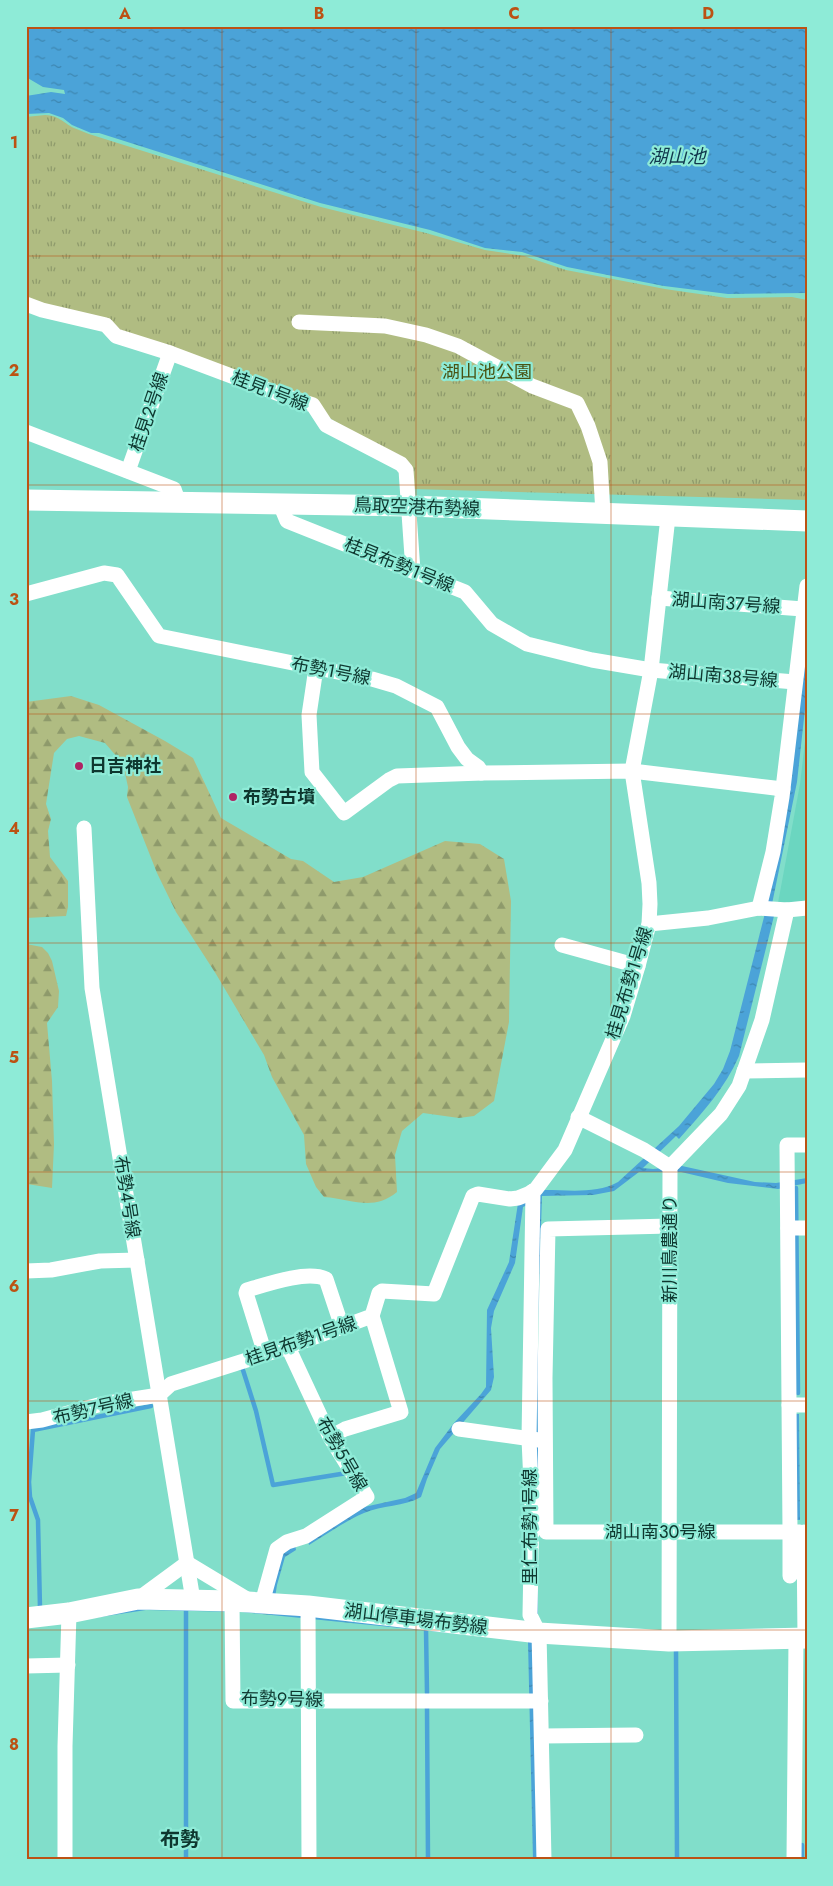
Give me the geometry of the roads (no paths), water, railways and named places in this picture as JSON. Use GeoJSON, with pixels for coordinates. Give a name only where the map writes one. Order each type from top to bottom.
{"type":"FeatureCollection","features":[{"type":"Feature","properties":{"kind":"main road","name":"鳥取空港布勢線"},"geometry":{"type":"LineString","coordinates":[[26,500],[409,506],[668,517],[807,520]]}},
{"type":"Feature","properties":{"kind":"main road","name":"湖山停車場布勢線"},"geometry":{"type":"LineString","coordinates":[[26,1618],[69,1614],[138,1599],[193,1600],[308,1606],[539,1633],[669,1641],[802,1638]]}},
{"type":"Feature","properties":{"kind":"street","name":"桂見1号線"},"geometry":{"type":"LineString","coordinates":[[26,304],[42,310],[106,325],[116,336],[170,353],[313,406],[326,424],[401,464],[406,470],[413,571]]}},
{"type":"Feature","properties":{"kind":"street"},"geometry":{"type":"LineString","coordinates":[[299,322],[385,326],[426,335],[458,346],[532,386],[577,403],[588,426],[600,462],[603,514]]}},
{"type":"Feature","properties":{"kind":"street","name":"桂見2号線"},"geometry":{"type":"LineString","coordinates":[[128,471],[170,353]]}},
{"type":"Feature","properties":{"kind":"street"},"geometry":{"type":"LineString","coordinates":[[26,432],[174,489],[179,503]]}},
{"type":"Feature","properties":{"kind":"street","name":"桂見布勢1号線"},"geometry":{"type":"LineString","coordinates":[[159,1395],[171,1384],[288,1347],[372,1316],[379,1293],[382,1291],[434,1294],[473,1196],[478,1194],[518,1198],[533,1191],[565,1150],[623,1016],[649,924],[649,883],[632,771],[651,670],[592,660],[527,644],[492,624],[465,592],[288,521],[280,504]]}},
{"type":"Feature","properties":{"kind":"street"},"geometry":{"type":"LineString","coordinates":[[659,598],[668,517]]}},
{"type":"Feature","properties":{"kind":"street","name":"布勢1号線"},"geometry":{"type":"LineString","coordinates":[[26,594],[104,573],[118,575],[159,636],[372,679],[396,686],[437,707],[458,747],[467,759],[478,767],[482,773]]}},
{"type":"Feature","properties":{"kind":"street"},"geometry":{"type":"LineString","coordinates":[[803,609],[807,586]]}},
{"type":"Feature","properties":{"kind":"street","name":"湖山南37号線"},"geometry":{"type":"LineString","coordinates":[[651,670],[659,598],[803,609],[783,789],[773,852],[759,908]]}},
{"type":"Feature","properties":{"kind":"street"},"geometry":{"type":"LineString","coordinates":[[316,668],[310,715],[312,772],[344,812],[397,776],[632,771],[783,789]]}},
{"type":"Feature","properties":{"kind":"street","name":"湖山南38号線"},"geometry":{"type":"LineString","coordinates":[[651,670],[795,682]]}},
{"type":"Feature","properties":{"kind":"street","name":"布勢4号線"},"geometry":{"type":"LineString","coordinates":[[84,828],[92,988],[193,1600]]}},
{"type":"Feature","properties":{"kind":"street"},"geometry":{"type":"LineString","coordinates":[[649,924],[708,918],[759,908],[787,910],[807,908]]}},
{"type":"Feature","properties":{"kind":"street"},"geometry":{"type":"LineString","coordinates":[[578,1117],[644,1150],[670,1167],[720,1114],[739,1086],[762,1020],[787,910]]}},
{"type":"Feature","properties":{"kind":"street"},"geometry":{"type":"LineString","coordinates":[[562,945],[638,966]]}},
{"type":"Feature","properties":{"kind":"street"},"geometry":{"type":"LineString","coordinates":[[744,1071],[807,1070]]}},
{"type":"Feature","properties":{"kind":"street"},"geometry":{"type":"LineString","coordinates":[[794,1860],[802,1638],[800,1532],[790,1405],[787,1144],[807,1145]]}},
{"type":"Feature","properties":{"kind":"street","name":"新川鳥農通り"},"geometry":{"type":"LineString","coordinates":[[669,1641],[670,1167]]}},
{"type":"Feature","properties":{"kind":"street","name":"里仁布勢1号線"},"geometry":{"type":"LineString","coordinates":[[533,1191],[530,1615],[539,1633],[544,1860]]}},
{"type":"Feature","properties":{"kind":"street","name":"湖山南30号線"},"geometry":{"type":"LineString","coordinates":[[670,1226],[548,1229],[546,1532],[800,1532]]}},
{"type":"Feature","properties":{"kind":"street"},"geometry":{"type":"LineString","coordinates":[[788,1228],[807,1228]]}},
{"type":"Feature","properties":{"kind":"street"},"geometry":{"type":"LineString","coordinates":[[26,1272],[51,1270],[100,1261],[137,1260]]}},
{"type":"Feature","properties":{"kind":"street"},"geometry":{"type":"LineString","coordinates":[[265,1354],[246,1293],[247,1290],[286,1278],[320,1276],[326,1279],[342,1327]]}},
{"type":"Feature","properties":{"kind":"street"},"geometry":{"type":"LineString","coordinates":[[330,1437],[346,1429],[401,1412],[372,1316]]}},
{"type":"Feature","properties":{"kind":"street","name":"布勢5号線"},"geometry":{"type":"LineString","coordinates":[[249,1602],[277,1549],[287,1542],[306,1536],[339,1517],[367,1497],[330,1437],[288,1347]]}},
{"type":"Feature","properties":{"kind":"street","name":"布勢7号線"},"geometry":{"type":"LineString","coordinates":[[26,1422],[42,1420],[102,1404],[159,1395]]}},
{"type":"Feature","properties":{"kind":"street"},"geometry":{"type":"LineString","coordinates":[[790,1405],[807,1405]]}},
{"type":"Feature","properties":{"kind":"street"},"geometry":{"type":"LineString","coordinates":[[459,1429],[546,1440]]}},
{"type":"Feature","properties":{"kind":"street"},"geometry":{"type":"LineString","coordinates":[[790,1576],[800,1532]]}},
{"type":"Feature","properties":{"kind":"street"},"geometry":{"type":"LineString","coordinates":[[138,1599],[187,1563],[249,1602]]}},
{"type":"Feature","properties":{"kind":"street","name":"布勢9号線"},"geometry":{"type":"LineString","coordinates":[[249,1602],[234,1701],[541,1701]]}},
{"type":"Feature","properties":{"kind":"street"},"geometry":{"type":"LineString","coordinates":[[308,1606],[309,1860]]}},
{"type":"Feature","properties":{"kind":"street"},"geometry":{"type":"LineString","coordinates":[[65,1860],[65,1746],[69,1614]]}},
{"type":"Feature","properties":{"kind":"street"},"geometry":{"type":"LineString","coordinates":[[26,1666],[68,1665]]}},
{"type":"Feature","properties":{"kind":"street"},"geometry":{"type":"LineString","coordinates":[[542,1736],[636,1735]]}},
{"type":"Feature","properties":{"kind":"water","name":"湖山池"},"geometry":{"type":"Polygon","coordinates":[[[26,26],[807,26],[807,293],[728,294],[664,286],[567,267],[522,252],[485,248],[430,230],[320,203],[99,133],[91,133],[72,125],[63,118],[49,113],[26,114],[26,96],[51,92],[65,94],[64,90],[43,87],[26,77],[26,26]]]}},
{"type":"Feature","properties":{"kind":"water"},"geometry":{"type":"Polygon","coordinates":[[[807,609],[807,691],[797,782],[772,904],[774,916],[739,1056],[727,1079],[697,1119],[679,1139],[676,1136],[643,1168],[653,1169],[682,1166],[755,1182],[776,1183],[807,1178],[807,1183],[778,1189],[728,1183],[681,1172],[639,1172],[614,1191],[593,1195],[542,1196],[538,1322],[538,1860],[533,1860],[528,1642],[532,1203],[523,1207],[515,1263],[494,1311],[491,1328],[494,1377],[491,1390],[440,1449],[421,1497],[407,1503],[364,1513],[309,1545],[308,1540],[364,1507],[405,1498],[416,1493],[435,1448],[486,1387],[487,1310],[509,1262],[518,1203],[545,1190],[592,1190],[618,1182],[679,1126],[714,1084],[723,1069],[730,1051],[764,917],[807,609]]]}},
{"type":"Feature","properties":{"kind":"water"},"geometry":{"type":"Polygon","coordinates":[[[795,1414],[799,1414],[800,1520],[796,1520],[795,1414]]]}},
{"type":"Feature","properties":{"kind":"water"},"geometry":{"type":"Polygon","coordinates":[[[295,1544],[296,1550],[285,1557],[277,1585],[273,1610],[519,1640],[242,1612],[146,1610],[61,1623],[148,1606],[267,1610],[279,1557],[295,1544]]]}},
{"type":"Feature","properties":{"kind":"waterway"},"geometry":{"type":"LineString","coordinates":[[796,1188],[798,1393]]}},
{"type":"Feature","properties":{"kind":"waterway"},"geometry":{"type":"LineString","coordinates":[[239,1368],[242,1367],[256,1411],[273,1485],[347,1473]]}},
{"type":"Feature","properties":{"kind":"waterway"},"geometry":{"type":"LineString","coordinates":[[40,1608],[38,1520],[30,1497],[29,1482],[33,1430],[151,1406]]}},
{"type":"Feature","properties":{"kind":"waterway"},"geometry":{"type":"LineString","coordinates":[[186,1609],[186,1860]]}},
{"type":"Feature","properties":{"kind":"waterway"},"geometry":{"type":"LineString","coordinates":[[426,1629],[427,1693]]}},
{"type":"Feature","properties":{"kind":"waterway"},"geometry":{"type":"LineString","coordinates":[[676,1649],[677,1860]]}},
{"type":"Feature","properties":{"kind":"waterway"},"geometry":{"type":"LineString","coordinates":[[427,1707],[428,1860]]}},
{"type":"Feature","properties":{"kind":"waterway"},"geometry":{"type":"LineString","coordinates":[[802,1845],[802,1860]]}},
{"type":"Feature","properties":{"kind":"place","name":"日吉神社"},"geometry":{"type":"Point","coordinates":[79,766]}},
{"type":"Feature","properties":{"kind":"place","name":"布勢古墳"},"geometry":{"type":"Point","coordinates":[233,797]}},
{"type":"Feature","properties":{"kind":"district","name":"布勢"},"geometry":{"type":"Point","coordinates":[180,1839]}},
{"type":"Feature","properties":{"kind":"park label","name":"湖山池公園"},"geometry":{"type":"Point","coordinates":[487,372]}}]}
